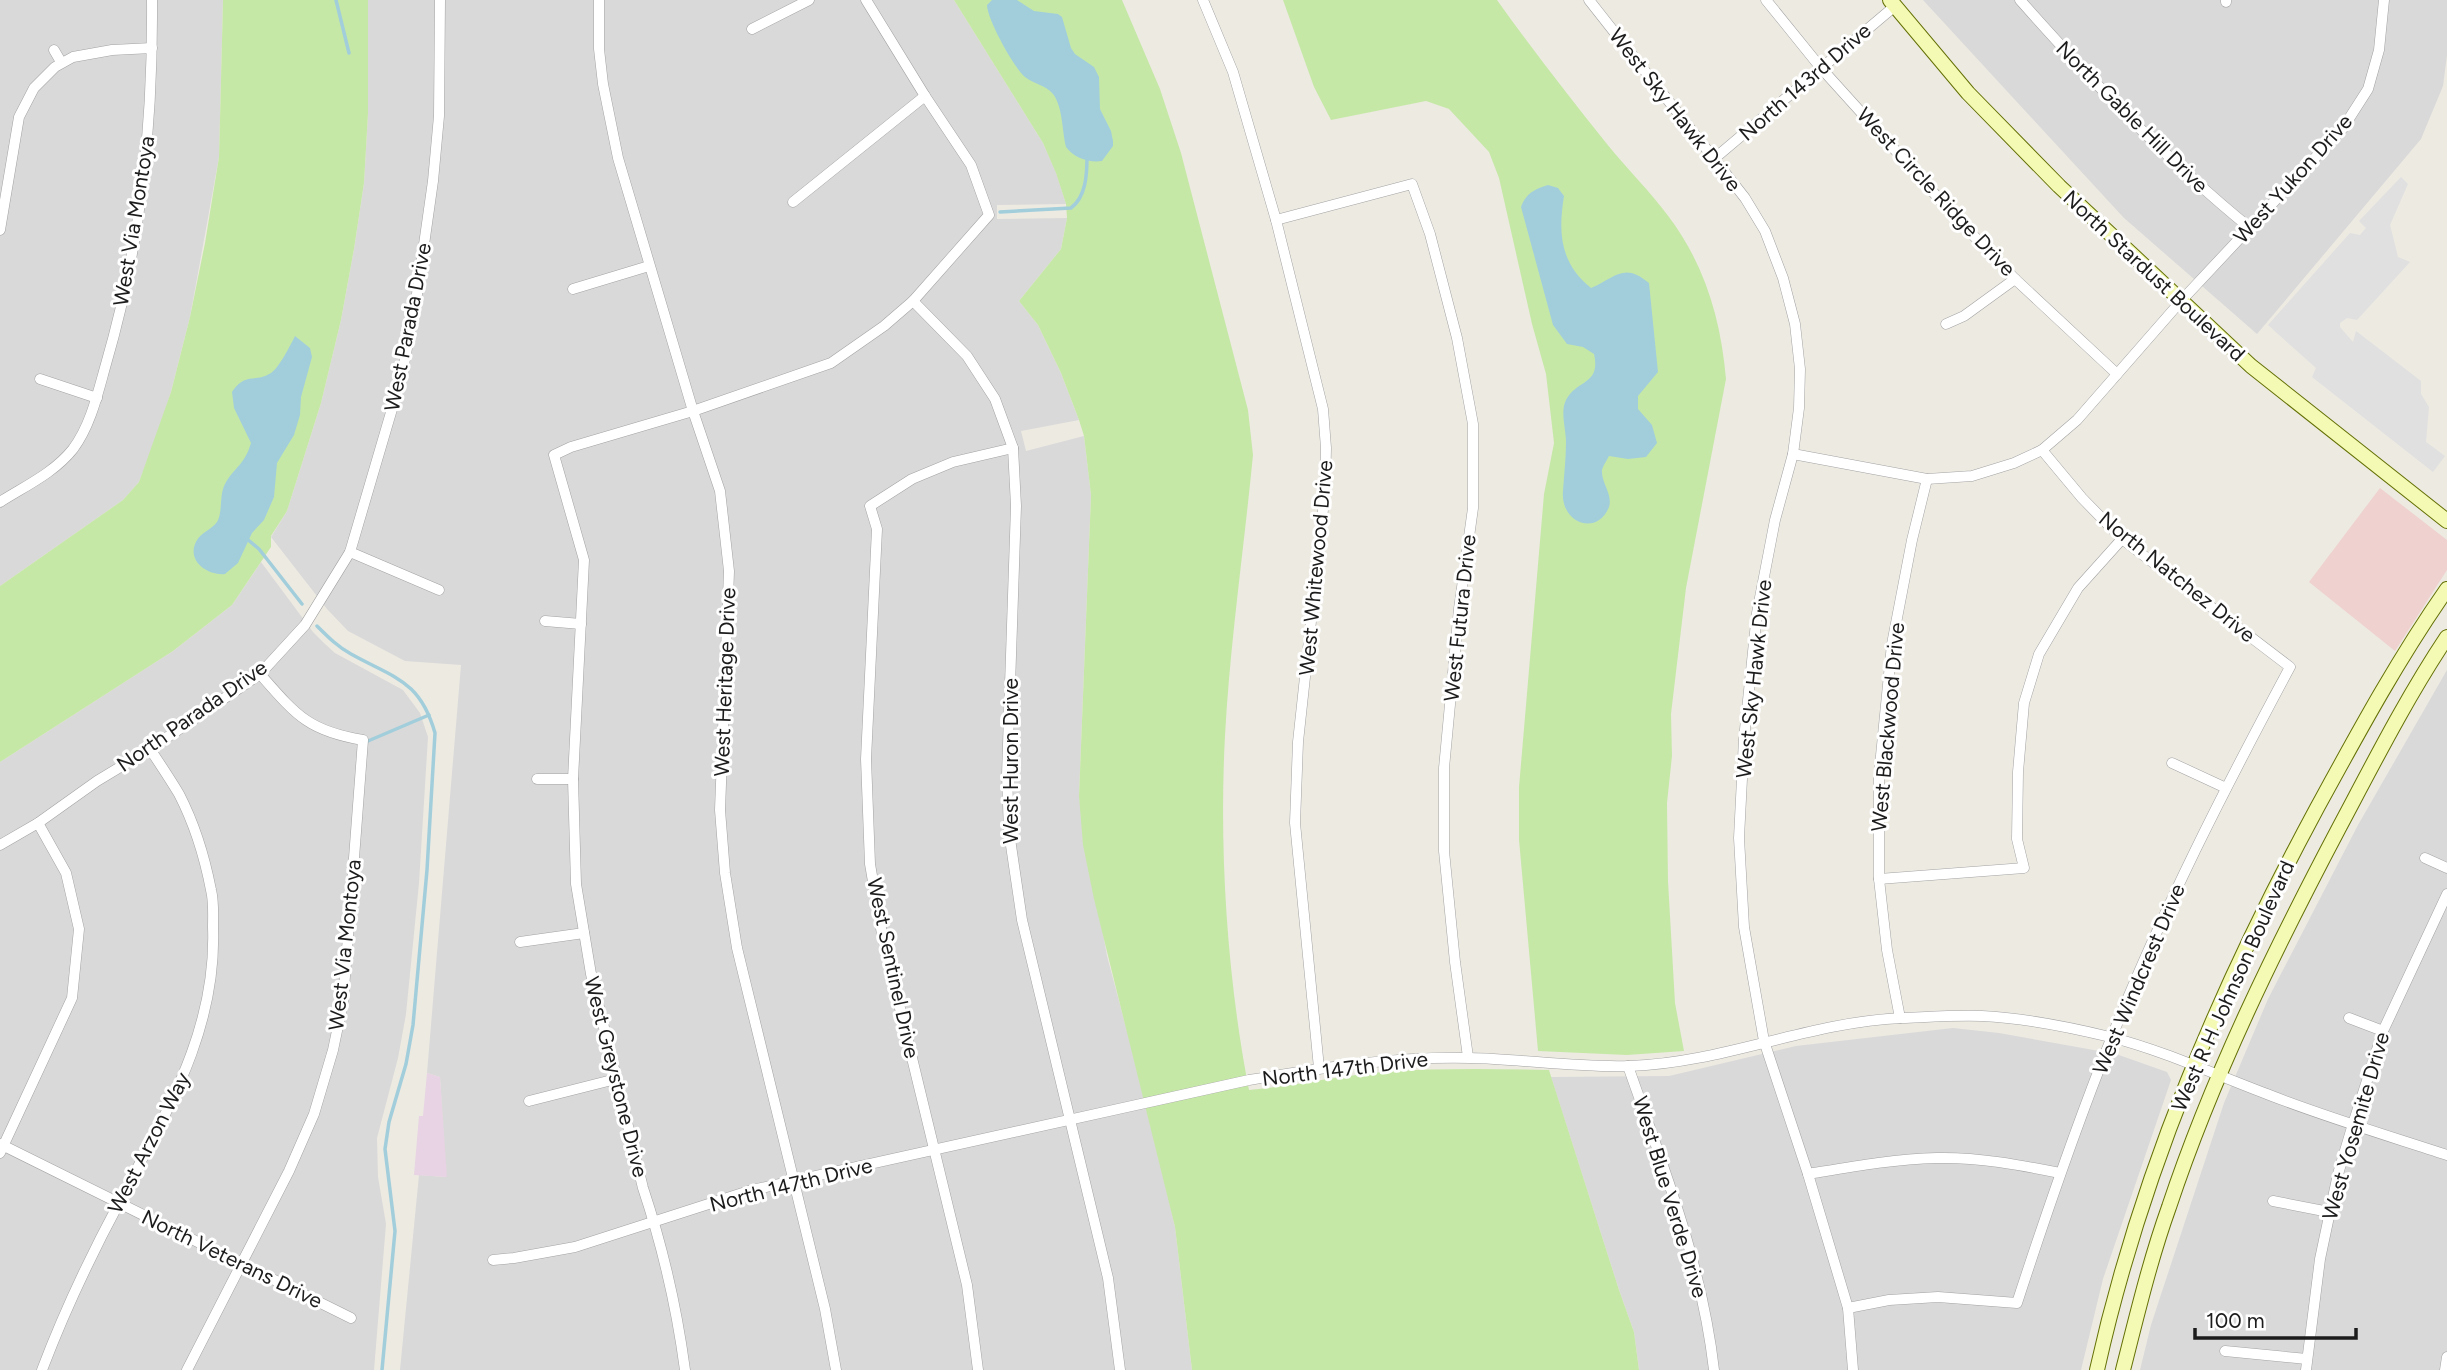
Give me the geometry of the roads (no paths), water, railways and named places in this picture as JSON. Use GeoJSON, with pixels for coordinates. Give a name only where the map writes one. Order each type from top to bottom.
{"type":"FeatureCollection","features":[{"type":"Feature","properties":{"kind":"main road","name":"North Stardust Boulevard"},"geometry":{"type":"LineString","coordinates":[[1892,3],[1968,93],[2059,186],[2181,301],[2291,401],[2447,521]]}},
{"type":"Feature","properties":{"kind":"main road","name":"West R H Johnson Boulevard"},"geometry":{"type":"LineString","coordinates":[[2123,1370],[2152,1258],[2207,1070],[2270,896],[2410,642],[2447,589]]}},
{"type":"Feature","properties":{"kind":"main road","name":"West R H Johnson Boulevard"},"geometry":{"type":"LineString","coordinates":[[2097,1370],[2112,1305],[2153,1172],[2377,757],[2447,637]]}},
{"type":"Feature","properties":{"kind":"street","name":"West Via Montoya"},"geometry":{"type":"LineString","coordinates":[[0,502],[49,472],[73,449],[97,398],[120,317],[143,194],[148,147],[152,0]]}},
{"type":"Feature","properties":{"kind":"street","name":"West Parada Drive"},"geometry":{"type":"LineString","coordinates":[[349,552],[402,375],[417,294],[432,194],[439,116],[440,0]]}},
{"type":"Feature","properties":{"kind":"street","name":"West Heritage Drive"},"geometry":{"type":"LineString","coordinates":[[599,0],[599,49],[609,121],[649,266],[720,491],[729,570],[720,810],[725,873],[737,948],[825,1309],[836,1370]]}},
{"type":"Feature","properties":{"kind":"street"},"geometry":{"type":"LineString","coordinates":[[752,29],[809,0]]}},
{"type":"Feature","properties":{"kind":"street"},"geometry":{"type":"LineString","coordinates":[[693,411],[831,363],[884,326],[913,301],[989,215],[971,165],[866,0]]}},
{"type":"Feature","properties":{"kind":"street","name":"West Whitewood Drive"},"geometry":{"type":"LineString","coordinates":[[1203,0],[1233,72],[1276,220],[1323,409],[1325,491],[1298,742],[1295,823],[1319,1068]]}},
{"type":"Feature","properties":{"kind":"street","name":"West Sky Hawk Drive"},"geometry":{"type":"LineString","coordinates":[[1589,0],[1745,198],[1765,232],[1783,278],[1795,324],[1800,369],[1799,408],[1793,454],[1775,520],[1757,613],[1743,751],[1740,838],[1744,927],[1764,1041],[1848,1308],[1853,1370]]}},
{"type":"Feature","properties":{"kind":"street","name":"West Circle Ridge Drive"},"geometry":{"type":"LineString","coordinates":[[1766,0],[1821,68],[2015,279],[2117,374]]}},
{"type":"Feature","properties":{"kind":"street","name":"North Gable Hill Drive"},"geometry":{"type":"LineString","coordinates":[[2020,0],[2121,109],[2200,187],[2250,228]]}},
{"type":"Feature","properties":{"kind":"street","name":"West Yukon Drive"},"geometry":{"type":"LineString","coordinates":[[1793,454],[1927,479],[1972,476],[2014,463],[2042,450],[2077,420],[2181,301],[2343,128],[2368,89],[2379,50],[2384,0]]}},
{"type":"Feature","properties":{"kind":"street","name":"North 143rd Drive"},"geometry":{"type":"LineString","coordinates":[[1716,158],[1892,3]]}},
{"type":"Feature","properties":{"kind":"street"},"geometry":{"type":"LineString","coordinates":[[0,230],[19,117],[34,88],[61,62],[73,57],[97,51],[152,48]]}},
{"type":"Feature","properties":{"kind":"street"},"geometry":{"type":"LineString","coordinates":[[54,50],[61,62]]}},
{"type":"Feature","properties":{"kind":"street"},"geometry":{"type":"LineString","coordinates":[[793,202],[925,96]]}},
{"type":"Feature","properties":{"kind":"street","name":"West Futura Drive"},"geometry":{"type":"LineString","coordinates":[[1276,220],[1412,184],[1430,234],[1457,338],[1473,424],[1473,508],[1459,609],[1444,768],[1444,851],[1468,1058]]}},
{"type":"Feature","properties":{"kind":"street"},"geometry":{"type":"LineString","coordinates":[[573,289],[649,266]]}},
{"type":"Feature","properties":{"kind":"street"},"geometry":{"type":"LineString","coordinates":[[1946,324],[1964,316],[2015,279]]}},
{"type":"Feature","properties":{"kind":"street","name":"West Huron Drive"},"geometry":{"type":"LineString","coordinates":[[913,301],[967,356],[995,399],[1013,448],[1016,506],[1007,775],[1009,832],[1022,920],[1108,1279],[1120,1370]]}},
{"type":"Feature","properties":{"kind":"street"},"geometry":{"type":"LineString","coordinates":[[40,379],[97,398]]}},
{"type":"Feature","properties":{"kind":"street","name":"West Greystone Drive"},"geometry":{"type":"LineString","coordinates":[[685,1370],[682,1345],[654,1223],[590,974],[576,884],[573,779],[584,560],[554,455],[571,447],[693,411]]}},
{"type":"Feature","properties":{"kind":"street","name":"West Sentinel Drive"},"geometry":{"type":"LineString","coordinates":[[978,1370],[967,1285],[881,934],[870,864],[866,760],[877,529],[870,506],[912,479],[953,462],[1013,448]]}},
{"type":"Feature","properties":{"kind":"street","name":"North Natchez Drive"},"geometry":{"type":"LineString","coordinates":[[2042,450],[2082,498],[2122,539],[2290,667]]}},
{"type":"Feature","properties":{"kind":"street","name":"West Blackwood Drive"},"geometry":{"type":"LineString","coordinates":[[1900,1018],[1887,950],[1879,879],[1879,776],[1892,644],[1927,479]]}},
{"type":"Feature","properties":{"kind":"street"},"geometry":{"type":"LineString","coordinates":[[1879,879],[2024,868],[2017,839],[2024,703],[2039,654],[2078,588],[2122,539]]}},
{"type":"Feature","properties":{"kind":"street"},"geometry":{"type":"LineString","coordinates":[[349,552],[439,590]]}},
{"type":"Feature","properties":{"kind":"street","name":"North Parada Drive"},"geometry":{"type":"LineString","coordinates":[[0,845],[38,823],[97,781],[150,750],[260,674],[305,625],[349,552]]}},
{"type":"Feature","properties":{"kind":"street"},"geometry":{"type":"LineString","coordinates":[[545,621],[581,624]]}},
{"type":"Feature","properties":{"kind":"street","name":"West Windcrest Drive"},"geometry":{"type":"LineString","coordinates":[[1848,1308],[1889,1300],[1938,1297],[2017,1303],[2060,1173],[2111,1037],[2173,897],[2226,788],[2290,667]]}},
{"type":"Feature","properties":{"kind":"street","name":"West Via Montoya"},"geometry":{"type":"LineString","coordinates":[[187,1370],[289,1171],[314,1114],[333,1050],[343,1002],[363,740],[329,733],[309,724],[296,715],[260,674]]}},
{"type":"Feature","properties":{"kind":"street","name":"West Arzon Way"},"geometry":{"type":"LineString","coordinates":[[42,1370],[59,1325],[118,1203],[166,1116],[188,1067],[208,1001],[214,945],[212,892],[197,841],[179,796],[150,750]]}},
{"type":"Feature","properties":{"kind":"street"},"geometry":{"type":"LineString","coordinates":[[2172,763],[2226,788]]}},
{"type":"Feature","properties":{"kind":"street"},"geometry":{"type":"LineString","coordinates":[[537,779],[573,779]]}},
{"type":"Feature","properties":{"kind":"street"},"geometry":{"type":"LineString","coordinates":[[1,1148],[72,998],[79,929],[66,873],[38,823]]}},
{"type":"Feature","properties":{"kind":"street"},"geometry":{"type":"LineString","coordinates":[[2425,858],[2447,868]]}},
{"type":"Feature","properties":{"kind":"street","name":"West Yosemite Drive"},"geometry":{"type":"LineString","coordinates":[[2306,1370],[2320,1259],[2329,1212],[2353,1124],[2383,1031],[2447,894]]}},
{"type":"Feature","properties":{"kind":"street"},"geometry":{"type":"LineString","coordinates":[[520,942],[584,933]]}},
{"type":"Feature","properties":{"kind":"street","name":"North 147th Drive"},"geometry":{"type":"LineString","coordinates":[[493,1260],[575,1247],[752,1190],[794,1180],[1070,1122],[1249,1080],[1319,1068],[1468,1058],[1629,1066],[1702,1058],[1850,1021],[1983,1016],[2111,1037],[2207,1070]]}},
{"type":"Feature","properties":{"kind":"street"},"geometry":{"type":"LineString","coordinates":[[2349,1017],[2383,1031]]}},
{"type":"Feature","properties":{"kind":"street","name":"West Blue Verde Drive"},"geometry":{"type":"LineString","coordinates":[[1629,1066],[1689,1244],[1709,1323],[1714,1370]]}},
{"type":"Feature","properties":{"kind":"street"},"geometry":{"type":"LineString","coordinates":[[2207,1070],[2271,1096],[2447,1155]]}},
{"type":"Feature","properties":{"kind":"street"},"geometry":{"type":"LineString","coordinates":[[529,1101],[617,1079]]}},
{"type":"Feature","properties":{"kind":"street","name":"North Veterans Drive"},"geometry":{"type":"LineString","coordinates":[[1,1148],[351,1318]]}},
{"type":"Feature","properties":{"kind":"street"},"geometry":{"type":"LineString","coordinates":[[1808,1174],[1866,1164],[1938,1158],[2006,1163],[2060,1173]]}},
{"type":"Feature","properties":{"kind":"street"},"geometry":{"type":"LineString","coordinates":[[2273,1201],[2329,1212]]}},
{"type":"Feature","properties":{"kind":"street"},"geometry":{"type":"LineString","coordinates":[[2225,1351],[2307,1359]]}},
{"type":"Feature","properties":{"kind":"street"},"geometry":{"type":"LineString","coordinates":[[2445,1370],[2447,1357]]}},
{"type":"Feature","properties":{"kind":"water"},"geometry":{"type":"Polygon","coordinates":[[[992,0],[1017,0],[1034,11],[1062,17],[1071,48],[1094,67],[1099,77],[1100,109],[1113,141],[1113,146],[1102,161],[1082,159],[1066,147],[1056,99],[1047,89],[1025,77],[1014,64],[988,12],[987,5],[992,0]]]}},
{"type":"Feature","properties":{"kind":"water"},"geometry":{"type":"Polygon","coordinates":[[[1548,185],[1558,188],[1564,196],[1561,222],[1567,258],[1591,288],[1626,272],[1633,273],[1649,283],[1658,372],[1638,396],[1638,409],[1652,425],[1657,443],[1646,457],[1628,459],[1609,456],[1602,470],[1609,507],[1596,522],[1588,524],[1573,518],[1564,502],[1566,442],[1563,410],[1571,393],[1591,377],[1595,364],[1594,354],[1583,347],[1567,344],[1553,325],[1521,207],[1532,192],[1548,185]]]}},
{"type":"Feature","properties":{"kind":"water"},"geometry":{"type":"Polygon","coordinates":[[[295,336],[310,348],[312,357],[294,435],[277,463],[274,497],[264,520],[252,533],[238,563],[225,574],[211,572],[196,560],[194,547],[199,538],[217,522],[225,484],[245,457],[251,443],[234,408],[232,392],[241,382],[271,373],[295,336]]]}},
{"type":"Feature","properties":{"kind":"waterway"},"geometry":{"type":"LineString","coordinates":[[336,0],[349,53]]}},
{"type":"Feature","properties":{"kind":"waterway"},"geometry":{"type":"LineString","coordinates":[[1000,212],[1071,208],[1083,192],[1087,157]]}},
{"type":"Feature","properties":{"kind":"waterway"},"geometry":{"type":"LineString","coordinates":[[247,539],[259,549],[302,604]]}},
{"type":"Feature","properties":{"kind":"waterway"},"geometry":{"type":"LineString","coordinates":[[317,626],[342,648],[393,676],[413,691],[429,715],[435,733],[427,870],[413,1025],[385,1149],[395,1231],[382,1370]]}},
{"type":"Feature","properties":{"kind":"waterway"},"geometry":{"type":"LineString","coordinates":[[368,741],[429,715]]}}]}
